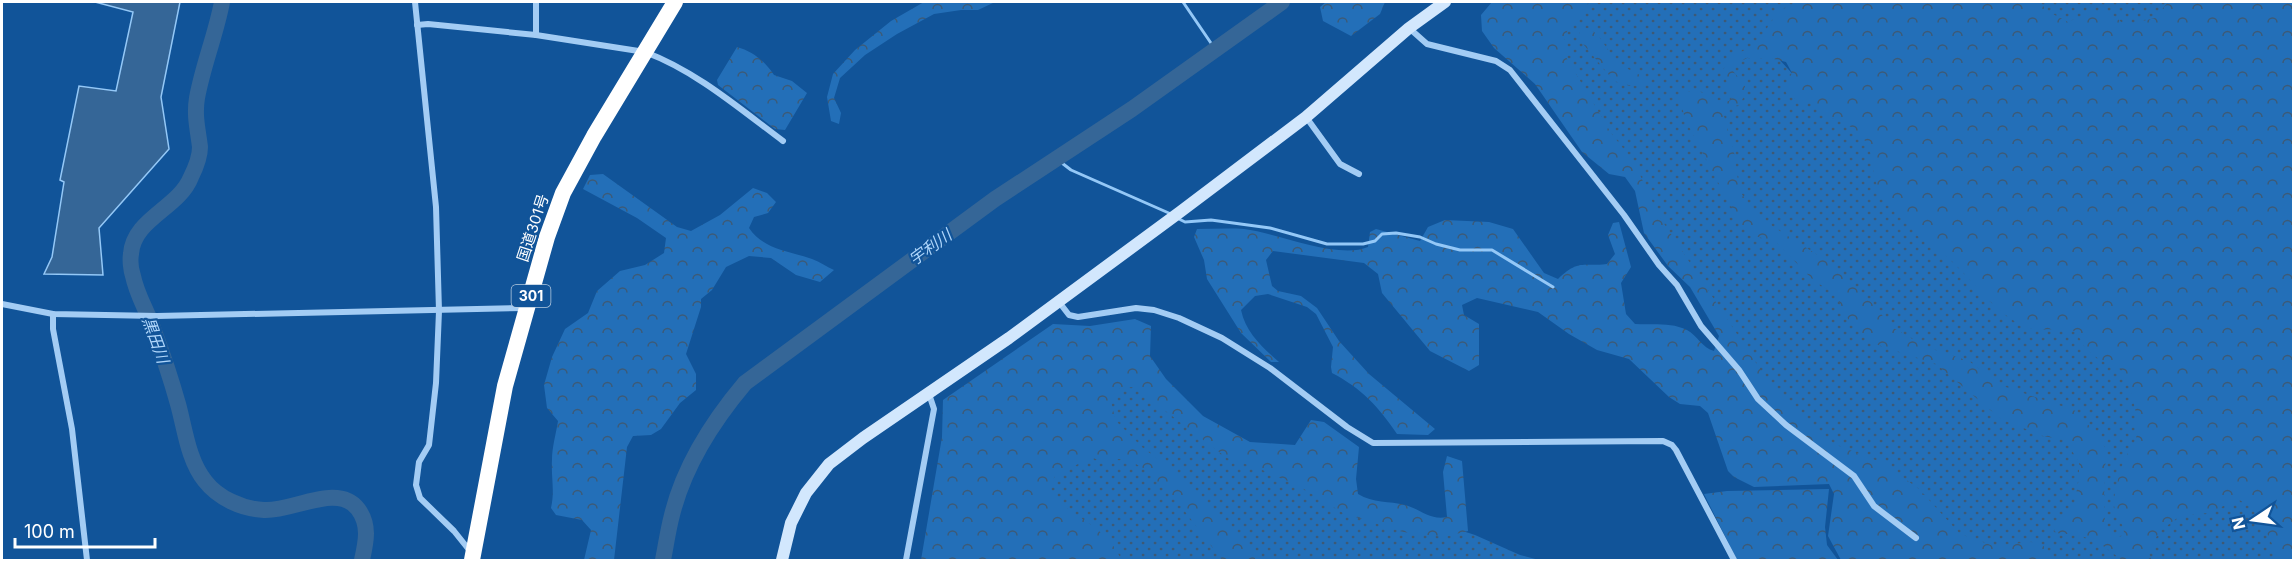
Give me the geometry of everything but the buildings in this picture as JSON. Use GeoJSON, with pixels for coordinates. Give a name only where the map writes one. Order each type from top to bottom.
{"type":"FeatureCollection","features":[{"type":"Feature","properties":{"kind":"highway","name":"国道301号"},"geometry":{"type":"LineString","coordinates":[[473,557],[505,386],[547,237],[563,193],[594,135],[675,2]]}},
{"type":"Feature","properties":{"kind":"street"},"geometry":{"type":"LineString","coordinates":[[415,2],[436,207],[439,311],[436,383],[429,446],[419,462],[416,485],[420,498],[473,557]]}},
{"type":"Feature","properties":{"kind":"street"},"geometry":{"type":"LineString","coordinates":[[536,2],[536,35]]}},
{"type":"Feature","properties":{"kind":"street"},"geometry":{"type":"LineString","coordinates":[[782,561],[791,523],[806,493],[830,464],[1059,302],[1180,212],[1306,117],[1409,28],[1445,2]]}},
{"type":"Feature","properties":{"kind":"street"},"geometry":{"type":"LineString","coordinates":[[417,25],[428,24],[536,35],[645,52],[659,57],[709,87],[783,141]]}},
{"type":"Feature","properties":{"kind":"street"},"geometry":{"type":"LineString","coordinates":[[1409,28],[1427,44],[1496,61],[1510,70],[1624,215],[1659,265],[1677,285],[1690,310],[1739,370],[1758,399],[1786,425],[1854,476],[1874,506],[1916,538]]}},
{"type":"Feature","properties":{"kind":"street"},"geometry":{"type":"LineString","coordinates":[[1306,117],[1340,164],[1359,174]]}},
{"type":"Feature","properties":{"kind":"street"},"geometry":{"type":"LineString","coordinates":[[1059,302],[1069,315],[1078,317],[1136,308],[1154,310],[1179,318],[1222,338],[1270,368],[1347,428],[1373,442],[1663,441],[1672,445],[1676,450],[1734,561]]}},
{"type":"Feature","properties":{"kind":"street"},"geometry":{"type":"LineString","coordinates":[[2,304],[53,314],[134,316],[528,308]]}},
{"type":"Feature","properties":{"kind":"street"},"geometry":{"type":"LineString","coordinates":[[53,314],[53,329],[72,429],[87,561]]}},
{"type":"Feature","properties":{"kind":"street"},"geometry":{"type":"LineString","coordinates":[[906,561],[934,409],[929,393]]}},
{"type":"Feature","properties":{"kind":"green space"},"geometry":{"type":"Polygon","coordinates":[[[924,2],[995,2],[978,10],[934,14],[865,55],[840,78],[834,98],[841,113],[839,124],[831,121],[827,97],[833,74],[855,50],[891,21],[924,2]]]}},
{"type":"Feature","properties":{"kind":"green space"},"geometry":{"type":"Polygon","coordinates":[[[1326,2],[1385,2],[1380,14],[1351,36],[1323,21],[1320,7],[1326,2]]]}},
{"type":"Feature","properties":{"kind":"green space"},"geometry":{"type":"Polygon","coordinates":[[[1492,2],[1592,2],[1587,4],[1568,29],[1564,41],[1566,57],[1611,133],[1634,162],[1659,216],[1772,387],[1834,444],[1883,463],[1919,489],[1960,534],[1994,546],[2031,542],[2042,544],[2054,560],[1841,560],[1828,536],[1834,494],[1829,484],[1754,487],[1734,477],[1728,471],[1708,413],[1700,406],[1680,404],[1669,397],[1629,359],[1597,350],[1538,312],[1477,298],[1462,305],[1464,315],[1479,324],[1479,365],[1469,371],[1430,351],[1382,293],[1378,274],[1364,263],[1273,251],[1266,260],[1272,286],[1278,291],[1301,296],[1317,308],[1339,341],[1369,374],[1435,429],[1428,435],[1397,434],[1369,399],[1332,373],[1333,347],[1316,314],[1307,307],[1268,294],[1255,296],[1241,310],[1251,333],[1279,362],[1271,362],[1241,333],[1207,279],[1204,260],[1194,237],[1197,229],[1244,229],[1324,248],[1355,250],[1368,247],[1370,232],[1376,229],[1420,241],[1428,227],[1445,220],[1489,222],[1513,229],[1544,273],[1558,279],[1576,266],[1607,264],[1615,254],[1608,235],[1613,223],[1619,222],[1631,267],[1621,283],[1626,314],[1635,324],[1681,327],[1714,351],[1719,336],[1690,287],[1668,266],[1644,233],[1635,191],[1625,177],[1609,174],[1582,152],[1535,84],[1494,48],[1482,31],[1481,15],[1492,2]]]}},
{"type":"Feature","properties":{"kind":"green space"},"geometry":{"type":"Polygon","coordinates":[[[1584,2],[1807,2],[1767,46],[1809,92],[1871,123],[2075,318],[2239,483],[2293,560],[2037,560],[1954,544],[1768,391],[1561,62],[1560,26],[1584,2]]]}},
{"type":"Feature","properties":{"kind":"green space"},"geometry":{"type":"Polygon","coordinates":[[[1801,2],[2040,2],[2047,11],[2068,22],[2090,12],[2109,12],[2125,25],[2155,18],[2168,2],[2293,2],[2293,560],[2282,560],[2278,557],[2252,508],[2238,499],[2209,513],[2181,515],[2159,532],[2148,553],[2152,560],[2122,560],[2099,543],[2077,534],[2060,534],[2054,531],[2074,505],[2079,478],[2079,462],[2065,440],[2043,436],[2001,419],[1936,364],[1869,342],[1848,319],[1835,294],[1813,280],[1776,242],[1755,236],[1742,228],[1685,119],[1680,99],[1685,92],[1701,92],[1715,100],[1729,101],[1732,97],[1723,70],[1731,57],[1762,41],[1768,26],[1780,10],[1801,2]],[[1747,58],[1734,65],[1733,71],[1746,90],[1739,105],[1727,108],[1724,116],[1734,151],[1741,193],[1758,217],[1830,263],[1872,303],[1892,327],[1926,347],[1969,361],[2000,385],[2076,411],[2106,449],[2105,530],[2114,539],[2124,535],[2123,527],[2114,508],[2115,494],[2123,463],[2136,438],[2137,422],[2134,403],[2122,369],[2092,354],[2074,331],[2029,328],[2005,315],[1957,266],[1921,239],[1902,214],[1886,201],[1877,186],[1869,150],[1862,137],[1843,122],[1826,116],[1814,105],[1786,93],[1785,86],[1792,73],[1786,62],[1770,58],[1747,58]]]}},
{"type":"Feature","properties":{"kind":"green space"},"geometry":{"type":"Polygon","coordinates":[[[2029,2],[2184,2],[2173,23],[2063,33],[2029,2]]]}},
{"type":"Feature","properties":{"kind":"green space"},"geometry":{"type":"Polygon","coordinates":[[[1587,28],[1597,34],[1618,64],[1648,79],[1643,85],[1630,86],[1614,81],[1579,39],[1580,31],[1587,28]]]}},
{"type":"Feature","properties":{"kind":"green space"},"geometry":{"type":"Polygon","coordinates":[[[737,47],[758,57],[774,75],[792,81],[807,93],[785,130],[775,129],[718,85],[717,80],[737,47]]]}},
{"type":"Feature","properties":{"kind":"green space"},"geometry":{"type":"Polygon","coordinates":[[[603,174],[677,227],[691,231],[720,215],[753,188],[767,193],[776,202],[768,213],[754,217],[749,228],[755,235],[769,245],[812,259],[834,270],[820,282],[796,275],[771,258],[749,256],[726,267],[712,290],[701,299],[701,307],[686,354],[696,374],[696,390],[680,403],[661,429],[651,435],[633,436],[627,447],[614,560],[584,560],[591,530],[582,520],[556,515],[551,508],[552,455],[558,421],[547,408],[544,385],[552,357],[565,329],[588,313],[597,291],[620,271],[645,265],[664,253],[666,238],[637,218],[583,189],[590,175],[603,174]]]}},
{"type":"Feature","properties":{"kind":"green space"},"geometry":{"type":"Polygon","coordinates":[[[1135,319],[1151,326],[1150,356],[1166,379],[1203,416],[1250,442],[1295,445],[1311,420],[1324,422],[1359,447],[1356,479],[1358,494],[1364,497],[1405,505],[1431,516],[1447,517],[1443,472],[1447,456],[1462,461],[1468,531],[1444,537],[1403,532],[1343,513],[1299,486],[1258,468],[1227,458],[1134,387],[1120,388],[1110,399],[1116,421],[1143,448],[1174,471],[1252,553],[1256,560],[1222,560],[1180,505],[1143,468],[1127,459],[1113,459],[1104,462],[1093,458],[1055,476],[1050,486],[1051,495],[1109,540],[1121,560],[921,560],[942,437],[943,400],[1053,324],[1090,326],[1135,319]]]}},
{"type":"Feature","properties":{"kind":"green space"},"geometry":{"type":"Polygon","coordinates":[[[1123,378],[1298,477],[1475,535],[1520,555],[1539,560],[1089,560],[1046,508],[1047,471],[1123,378]]]}},
{"type":"Feature","properties":{"kind":"green space"},"geometry":{"type":"Polygon","coordinates":[[[1829,489],[1825,527],[1827,545],[1838,560],[1737,560],[1704,494],[1727,491],[1829,489]]]}},
{"type":"Feature","properties":{"kind":"shaded area"},"geometry":{"type":"Polygon","coordinates":[[[95,2],[180,2],[161,97],[169,149],[99,228],[103,275],[44,274],[52,257],[64,182],[60,180],[79,86],[116,91],[133,12],[95,2]]]}},
{"type":"Feature","properties":{"kind":"waterway","name":"黒田川"},"geometry":{"type":"LineString","coordinates":[[222,2],[197,98],[196,117],[200,147],[197,162],[185,188],[148,222],[134,242],[131,254],[132,274],[167,367],[191,454],[205,481],[224,497],[239,505],[256,509],[275,509],[327,498],[349,501],[362,515],[366,527],[362,560]]}},
{"type":"Feature","properties":{"kind":"waterway"},"geometry":{"type":"LineString","coordinates":[[1183,2],[1215,49]]}},
{"type":"Feature","properties":{"kind":"waterway","name":"宇利川"},"geometry":{"type":"LineString","coordinates":[[663,560],[677,497],[684,479],[711,429],[745,383],[995,199],[1132,109],[1282,2]]}},
{"type":"Feature","properties":{"kind":"waterway"},"geometry":{"type":"LineString","coordinates":[[1058,160],[1071,170],[1171,214]]}},
{"type":"Feature","properties":{"kind":"waterway"},"geometry":{"type":"LineString","coordinates":[[1179,219],[1185,222],[1211,220],[1270,228],[1327,244],[1363,244],[1375,241],[1382,234],[1396,233],[1420,237],[1460,250],[1492,250],[1553,287]]}}]}
